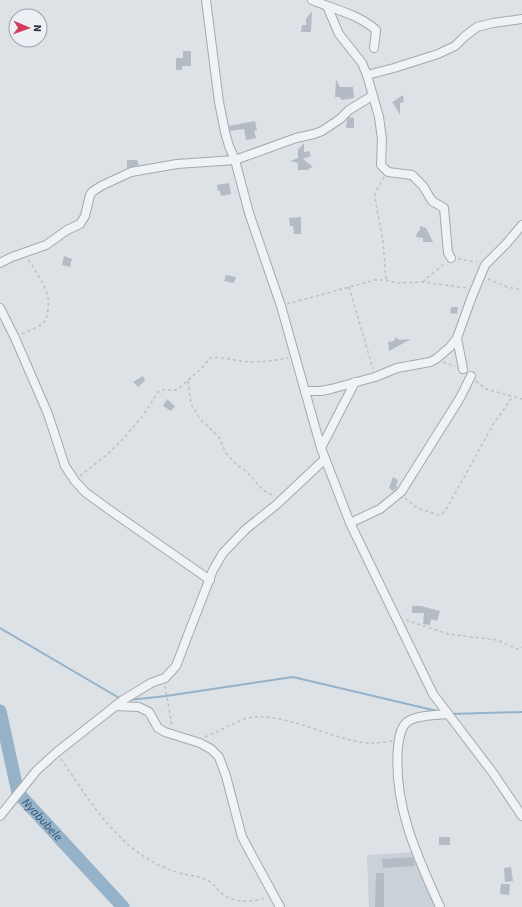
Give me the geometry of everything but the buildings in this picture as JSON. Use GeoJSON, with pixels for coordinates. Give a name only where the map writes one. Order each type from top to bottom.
{"type":"FeatureCollection","features":[{"type":"Feature","properties":{"kind":"street"},"geometry":{"type":"LineString","coordinates":[[206,0],[219,102],[225,132],[235,160],[249,213],[282,306],[325,459],[350,523],[377,581],[397,617],[433,694],[493,773],[522,816]]}},
{"type":"Feature","properties":{"kind":"street"},"geometry":{"type":"LineString","coordinates":[[312,0],[353,16],[370,25],[376,30],[374,48]]}},
{"type":"Feature","properties":{"kind":"street"},"geometry":{"type":"LineString","coordinates":[[327,6],[341,38],[362,63],[367,74],[379,117],[382,139],[381,165],[393,174],[412,175],[423,186],[432,201],[444,208],[448,253],[451,258]]}},
{"type":"Feature","properties":{"kind":"street"},"geometry":{"type":"LineString","coordinates":[[367,74],[394,68],[438,54],[455,46],[464,36],[477,27],[522,19]]}},
{"type":"Feature","properties":{"kind":"street"},"geometry":{"type":"LineString","coordinates":[[0,263],[46,245],[67,230],[80,224],[85,216],[92,192],[124,175],[142,170],[177,164],[235,160],[248,157],[284,142],[322,131],[349,110],[372,96]]}},
{"type":"Feature","properties":{"kind":"street"},"geometry":{"type":"LineString","coordinates":[[305,391],[321,391],[375,377],[397,368],[430,362],[436,359],[450,347],[457,338],[485,265],[522,225]]}},
{"type":"Feature","properties":{"kind":"street"},"geometry":{"type":"LineString","coordinates":[[0,308],[15,338],[48,414],[66,466],[75,481],[85,492],[210,580]]}},
{"type":"Feature","properties":{"kind":"street"},"geometry":{"type":"LineString","coordinates":[[457,338],[463,369]]}},
{"type":"Feature","properties":{"kind":"street"},"geometry":{"type":"LineString","coordinates":[[350,523],[380,509],[401,492],[460,398],[471,376]]}},
{"type":"Feature","properties":{"kind":"street"},"geometry":{"type":"LineString","coordinates":[[321,448],[355,382]]}},
{"type":"Feature","properties":{"kind":"street"},"geometry":{"type":"LineString","coordinates":[[0,816],[37,770],[57,752],[127,697],[165,678],[176,666],[218,560],[230,544],[284,498],[325,459]]}},
{"type":"Feature","properties":{"kind":"street"},"geometry":{"type":"LineString","coordinates":[[115,706],[139,707],[149,712],[158,728],[178,737],[200,743],[211,749],[219,757],[226,776],[242,837],[280,907]]}},
{"type":"Feature","properties":{"kind":"street"},"geometry":{"type":"LineString","coordinates":[[440,907],[407,828],[400,798],[397,762],[400,734],[404,725],[408,721],[416,718],[448,714]]}},
{"type":"Feature","properties":{"kind":"path"},"geometry":{"type":"LineString","coordinates":[[386,280],[383,240],[375,195],[387,171]]}},
{"type":"Feature","properties":{"kind":"path"},"geometry":{"type":"LineString","coordinates":[[15,338],[42,324],[47,317],[49,297],[24,253]]}},
{"type":"Feature","properties":{"kind":"path"},"geometry":{"type":"LineString","coordinates":[[481,275],[507,287],[522,290]]}},
{"type":"Feature","properties":{"kind":"path"},"geometry":{"type":"LineString","coordinates":[[282,306],[376,280],[386,280],[396,283],[423,282],[475,289]]}},
{"type":"Feature","properties":{"kind":"path"},"geometry":{"type":"LineString","coordinates":[[348,287],[354,301],[375,377]]}},
{"type":"Feature","properties":{"kind":"path"},"geometry":{"type":"LineString","coordinates":[[75,481],[121,442],[141,418],[159,392],[163,390],[177,390],[206,364],[210,358],[269,362],[296,357]]}},
{"type":"Feature","properties":{"kind":"path"},"geometry":{"type":"LineString","coordinates":[[436,359],[463,369]]}},
{"type":"Feature","properties":{"kind":"path"},"geometry":{"type":"LineString","coordinates":[[471,376],[486,389],[522,399]]}},
{"type":"Feature","properties":{"kind":"path"},"geometry":{"type":"LineString","coordinates":[[188,380],[190,399],[193,409],[200,419],[221,440],[226,453],[237,465],[251,476],[263,490],[273,496],[284,498]]}},
{"type":"Feature","properties":{"kind":"path"},"geometry":{"type":"LineString","coordinates":[[401,492],[405,499],[416,508],[439,515],[442,514],[447,508],[494,423],[513,396]]}},
{"type":"Feature","properties":{"kind":"path"},"geometry":{"type":"LineString","coordinates":[[397,617],[448,634],[497,640],[518,648],[522,647]]}},
{"type":"Feature","properties":{"kind":"path"},"geometry":{"type":"LineString","coordinates":[[165,678],[170,717],[178,737]]}},
{"type":"Feature","properties":{"kind":"path"},"geometry":{"type":"LineString","coordinates":[[194,741],[250,717],[274,718],[335,736],[366,743],[399,740]]}},
{"type":"Feature","properties":{"kind":"path"},"geometry":{"type":"LineString","coordinates":[[57,752],[96,811],[124,841],[148,860],[182,874],[202,878],[214,884],[221,893],[237,901],[261,899],[274,896]]}},
{"type":"Feature","properties":{"kind":"shaded area"},"geometry":{"type":"Polygon","coordinates":[[[414,852],[437,907],[369,907],[367,855],[414,852]]]}},
{"type":"Feature","properties":{"kind":"waterway"},"geometry":{"type":"LineString","coordinates":[[0,628],[121,699]]}},
{"type":"Feature","properties":{"kind":"waterway"},"geometry":{"type":"LineString","coordinates":[[129,700],[293,677],[437,711]]}},
{"type":"Feature","properties":{"kind":"waterway","name":"Nyabubele"},"geometry":{"type":"LineString","coordinates":[[0,711],[18,793],[123,907]]}},
{"type":"Feature","properties":{"kind":"waterway"},"geometry":{"type":"LineString","coordinates":[[451,714],[522,712]]}}]}
